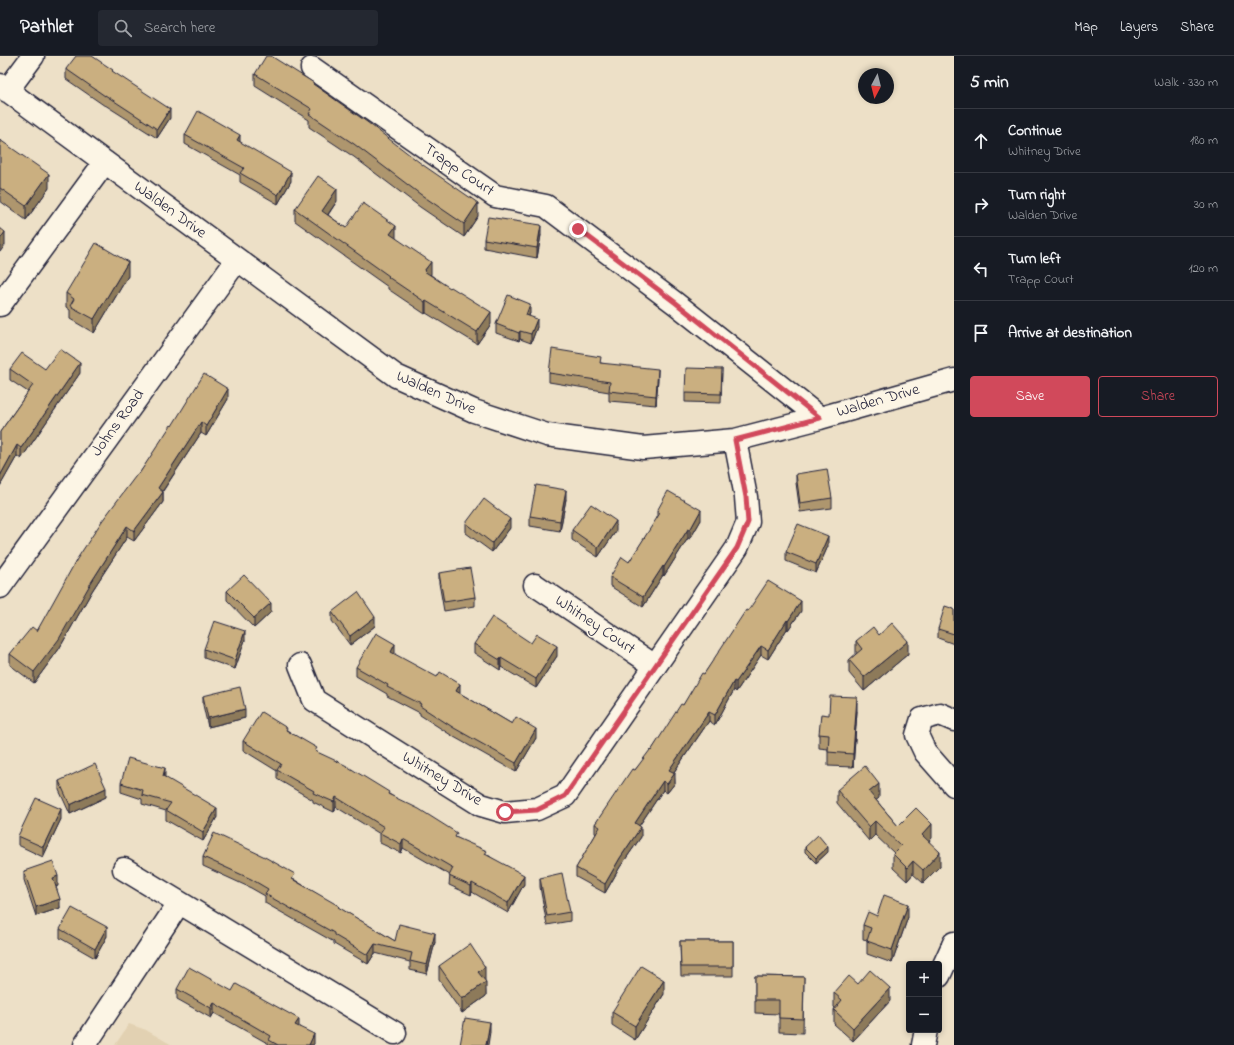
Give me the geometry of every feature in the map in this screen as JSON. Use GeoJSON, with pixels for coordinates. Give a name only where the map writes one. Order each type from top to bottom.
{"type":"FeatureCollection","features":[{"type":"Feature","properties":{"kind":"street"},"geometry":{"type":"LineString","coordinates":[[4,88],[33,56]]}},
{"type":"Feature","properties":{"kind":"street","name":"Trapp Court"},"geometry":{"type":"LineString","coordinates":[[312,68],[495,196],[546,206],[676,303],[820,418]]}},
{"type":"Feature","properties":{"kind":"street","name":"Walden Drive"},"geometry":{"type":"LineString","coordinates":[[4,88],[396,376],[474,411],[547,435],[643,448],[735,440],[820,418],[954,380]]}},
{"type":"Feature","properties":{"kind":"street"},"geometry":{"type":"LineString","coordinates":[[0,304],[105,162]]}},
{"type":"Feature","properties":{"kind":"street","name":"Johns Road"},"geometry":{"type":"LineString","coordinates":[[0,587],[237,260]]}},
{"type":"Feature","properties":{"kind":"street","name":"Whitney Drive"},"geometry":{"type":"LineString","coordinates":[[300,665],[314,700],[481,805],[505,812],[537,810],[565,796],[737,548],[748,522],[746,497],[735,440]]}},
{"type":"Feature","properties":{"kind":"street","name":"Whitney Court"},"geometry":{"type":"LineString","coordinates":[[536,584],[655,666]]}},
{"type":"Feature","properties":{"kind":"street"},"geometry":{"type":"LineString","coordinates":[[954,720],[940,714],[922,719],[917,735],[925,752],[954,785]]}},
{"type":"Feature","properties":{"kind":"street"},"geometry":{"type":"LineString","coordinates":[[124,869],[395,1032]]}},
{"type":"Feature","properties":{"kind":"street"},"geometry":{"type":"LineString","coordinates":[[85,1045],[179,903]]}},
{"type":"Feature","properties":{"kind":"street"},"geometry":{"type":"LineString","coordinates":[[942,969],[954,943]]}},
{"type":"Feature","properties":{"kind":"street"},"geometry":{"type":"LineString","coordinates":[[923,1045],[925,1033]]}},
{"type":"Feature","properties":{"kind":"shaded area"},"geometry":{"type":"Polygon","coordinates":[[[129,1024],[146,1030],[172,1045],[115,1045],[129,1024]]]}},
{"type":"Feature","properties":{"kind":"building"},"geometry":{"type":"Polygon","coordinates":[[[76,56],[92,56],[170,109],[157,129],[66,69],[76,56]]]}},
{"type":"Feature","properties":{"kind":"building"},"geometry":{"type":"Polygon","coordinates":[[[266,56],[271,56],[314,83],[313,84],[367,122],[423,165],[478,203],[464,224],[420,194],[354,144],[309,114],[312,109],[255,74],[266,56]]]}},
{"type":"Feature","properties":{"kind":"building"},"geometry":{"type":"Polygon","coordinates":[[[198,111],[240,135],[237,140],[291,172],[278,195],[240,173],[244,168],[185,135],[198,111]]]}},
{"type":"Feature","properties":{"kind":"building"},"geometry":{"type":"Polygon","coordinates":[[[0,140],[49,174],[26,206],[0,188],[0,140]]]}},
{"type":"Feature","properties":{"kind":"building"},"geometry":{"type":"Polygon","coordinates":[[[318,176],[337,189],[322,211],[346,228],[363,203],[396,226],[390,234],[431,262],[424,271],[491,312],[477,332],[426,301],[425,302],[388,277],[389,276],[295,209],[318,176]]]}},
{"type":"Feature","properties":{"kind":"building"},"geometry":{"type":"Polygon","coordinates":[[[488,217],[541,225],[537,248],[484,239],[488,217]]]}},
{"type":"Feature","properties":{"kind":"building"},"geometry":{"type":"Polygon","coordinates":[[[0,228],[5,232],[0,239],[0,228]]]}},
{"type":"Feature","properties":{"kind":"building"},"geometry":{"type":"Polygon","coordinates":[[[96,243],[128,262],[94,319],[70,306],[74,299],[66,293],[96,243]]]}},
{"type":"Feature","properties":{"kind":"building"},"geometry":{"type":"Polygon","coordinates":[[[508,295],[530,304],[526,315],[537,319],[531,334],[520,331],[519,333],[496,324],[508,295]]]}},
{"type":"Feature","properties":{"kind":"building"},"geometry":{"type":"Polygon","coordinates":[[[60,349],[80,363],[21,448],[17,445],[0,476],[0,432],[33,385],[10,369],[22,353],[45,369],[60,349]]]}},
{"type":"Feature","properties":{"kind":"building"},"geometry":{"type":"Polygon","coordinates":[[[552,349],[601,357],[600,363],[658,369],[656,396],[609,391],[610,382],[549,373],[552,349]]]}},
{"type":"Feature","properties":{"kind":"building"},"geometry":{"type":"Polygon","coordinates":[[[686,368],[722,369],[721,394],[685,393],[686,368]]]}},
{"type":"Feature","properties":{"kind":"building"},"geometry":{"type":"Polygon","coordinates":[[[204,374],[228,389],[206,426],[201,422],[158,488],[163,492],[134,531],[127,526],[92,581],[59,639],[34,672],[10,654],[32,627],[37,631],[77,559],[102,521],[138,473],[139,474],[171,425],[172,426],[204,374]]]}},
{"type":"Feature","properties":{"kind":"building"},"geometry":{"type":"Polygon","coordinates":[[[827,469],[832,498],[800,503],[796,474],[827,469]]]}},
{"type":"Feature","properties":{"kind":"building"},"geometry":{"type":"Polygon","coordinates":[[[536,485],[566,490],[560,521],[530,516],[536,485]]]}},
{"type":"Feature","properties":{"kind":"building"},"geometry":{"type":"Polygon","coordinates":[[[668,491],[701,510],[690,530],[688,529],[643,597],[610,577],[622,557],[629,562],[660,513],[657,511],[668,491]]]}},
{"type":"Feature","properties":{"kind":"building"},"geometry":{"type":"Polygon","coordinates":[[[484,499],[510,519],[492,543],[466,523],[484,499]]]}},
{"type":"Feature","properties":{"kind":"building"},"geometry":{"type":"Polygon","coordinates":[[[591,504],[616,521],[598,548],[572,530],[591,504]]]}},
{"type":"Feature","properties":{"kind":"building"},"geometry":{"type":"Polygon","coordinates":[[[798,524],[828,536],[816,564],[786,552],[798,524]]]}},
{"type":"Feature","properties":{"kind":"building"},"geometry":{"type":"Polygon","coordinates":[[[470,568],[475,597],[444,602],[439,573],[470,568]]]}},
{"type":"Feature","properties":{"kind":"building"},"geometry":{"type":"Polygon","coordinates":[[[244,575],[271,603],[254,618],[227,591],[244,575]]]}},
{"type":"Feature","properties":{"kind":"building"},"geometry":{"type":"Polygon","coordinates":[[[768,581],[801,601],[788,621],[787,620],[768,650],[761,646],[736,682],[734,681],[715,715],[709,712],[669,770],[675,773],[667,784],[663,781],[635,823],[641,827],[620,858],[605,884],[576,868],[600,827],[595,824],[632,769],[635,770],[650,750],[651,751],[681,704],[683,705],[702,673],[704,674],[746,610],[748,611],[768,581]]]}},
{"type":"Feature","properties":{"kind":"building"},"geometry":{"type":"Polygon","coordinates":[[[358,592],[375,617],[350,636],[332,612],[358,592]]]}},
{"type":"Feature","properties":{"kind":"building"},"geometry":{"type":"Polygon","coordinates":[[[945,606],[954,609],[954,634],[938,629],[945,606]]]}},
{"type":"Feature","properties":{"kind":"building"},"geometry":{"type":"Polygon","coordinates":[[[492,617],[531,643],[537,634],[557,646],[536,679],[474,644],[492,617]]]}},
{"type":"Feature","properties":{"kind":"building"},"geometry":{"type":"Polygon","coordinates":[[[214,621],[245,631],[235,660],[204,649],[214,621]]]}},
{"type":"Feature","properties":{"kind":"building"},"geometry":{"type":"Polygon","coordinates":[[[892,623],[908,641],[864,677],[849,660],[862,649],[856,641],[873,627],[879,635],[892,623]]]}},
{"type":"Feature","properties":{"kind":"building"},"geometry":{"type":"Polygon","coordinates":[[[376,633],[395,644],[391,652],[437,677],[440,672],[460,684],[456,691],[512,724],[516,717],[536,729],[516,763],[454,728],[420,706],[421,704],[387,687],[388,685],[356,667],[376,633]]]}},
{"type":"Feature","properties":{"kind":"building"},"geometry":{"type":"Polygon","coordinates":[[[240,687],[245,709],[208,718],[203,696],[240,687]]]}},
{"type":"Feature","properties":{"kind":"building"},"geometry":{"type":"Polygon","coordinates":[[[830,696],[857,697],[853,754],[828,752],[829,735],[819,734],[821,714],[829,715],[830,696]]]}},
{"type":"Feature","properties":{"kind":"building"},"geometry":{"type":"Polygon","coordinates":[[[261,712],[287,728],[286,730],[317,748],[315,751],[345,765],[389,792],[388,794],[419,809],[457,833],[455,837],[487,851],[485,854],[524,875],[508,903],[472,883],[471,886],[449,876],[453,868],[403,839],[401,844],[380,833],[384,827],[336,797],[334,802],[313,793],[314,791],[277,770],[281,764],[243,741],[261,712]]]}},
{"type":"Feature","properties":{"kind":"building"},"geometry":{"type":"Polygon","coordinates":[[[128,758],[165,768],[163,776],[217,808],[203,832],[166,810],[171,803],[142,795],[143,790],[121,783],[128,758]]]}},
{"type":"Feature","properties":{"kind":"building"},"geometry":{"type":"Polygon","coordinates":[[[95,764],[106,788],[70,805],[59,781],[95,764]]]}},
{"type":"Feature","properties":{"kind":"building"},"geometry":{"type":"Polygon","coordinates":[[[865,766],[879,784],[869,792],[898,826],[916,808],[932,824],[922,835],[940,852],[923,870],[913,861],[907,868],[893,854],[901,846],[875,821],[869,827],[837,790],[865,766]]]}},
{"type":"Feature","properties":{"kind":"building"},"geometry":{"type":"Polygon","coordinates":[[[36,798],[61,809],[43,847],[18,836],[36,798]]]}},
{"type":"Feature","properties":{"kind":"building"},"geometry":{"type":"Polygon","coordinates":[[[214,833],[263,856],[295,874],[292,879],[395,941],[399,924],[435,933],[427,965],[410,961],[412,953],[375,944],[368,955],[334,935],[334,933],[265,894],[268,889],[251,879],[203,857],[214,833]]]}},
{"type":"Feature","properties":{"kind":"building"},"geometry":{"type":"Polygon","coordinates":[[[818,835],[828,847],[816,858],[805,847],[818,835]]]}},
{"type":"Feature","properties":{"kind":"building"},"geometry":{"type":"Polygon","coordinates":[[[53,861],[58,876],[53,878],[60,899],[36,907],[24,871],[53,861]]]}},
{"type":"Feature","properties":{"kind":"building"},"geometry":{"type":"Polygon","coordinates":[[[562,873],[570,912],[547,916],[540,878],[562,873]]]}},
{"type":"Feature","properties":{"kind":"building"},"geometry":{"type":"Polygon","coordinates":[[[884,895],[908,904],[892,950],[867,941],[871,928],[863,925],[868,912],[877,916],[884,895]]]}},
{"type":"Feature","properties":{"kind":"building"},"geometry":{"type":"Polygon","coordinates":[[[72,908],[107,927],[95,949],[60,929],[72,908]]]}},
{"type":"Feature","properties":{"kind":"building"},"geometry":{"type":"Polygon","coordinates":[[[680,941],[733,941],[733,967],[681,967],[680,941]]]}},
{"type":"Feature","properties":{"kind":"building"},"geometry":{"type":"Polygon","coordinates":[[[470,944],[485,967],[478,972],[486,982],[462,999],[439,966],[470,944]]]}},
{"type":"Feature","properties":{"kind":"building"},"geometry":{"type":"Polygon","coordinates":[[[641,966],[664,980],[635,1026],[612,1012],[641,966]]]}},
{"type":"Feature","properties":{"kind":"building"},"geometry":{"type":"Polygon","coordinates":[[[189,967],[232,991],[236,984],[299,1019],[295,1025],[314,1034],[309,1045],[278,1045],[269,1040],[271,1036],[214,1003],[211,1008],[177,989],[189,967]]]}},
{"type":"Feature","properties":{"kind":"building"},"geometry":{"type":"Polygon","coordinates":[[[870,970],[890,988],[853,1028],[834,1010],[842,1000],[834,993],[849,976],[858,984],[870,970]]]}},
{"type":"Feature","properties":{"kind":"building"},"geometry":{"type":"Polygon","coordinates":[[[755,976],[804,977],[803,1019],[779,1018],[779,1000],[755,1000],[755,976]]]}},
{"type":"Feature","properties":{"kind":"building"},"geometry":{"type":"Polygon","coordinates":[[[465,1018],[490,1022],[486,1045],[460,1045],[465,1018]]]}},
{"type":"Feature","properties":{"kind":"route"},"geometry":{"type":"LineString","coordinates":[[505,812],[537,810],[565,796],[737,548],[748,522],[746,497],[735,440],[820,418],[676,303],[578,229]]}}]}
